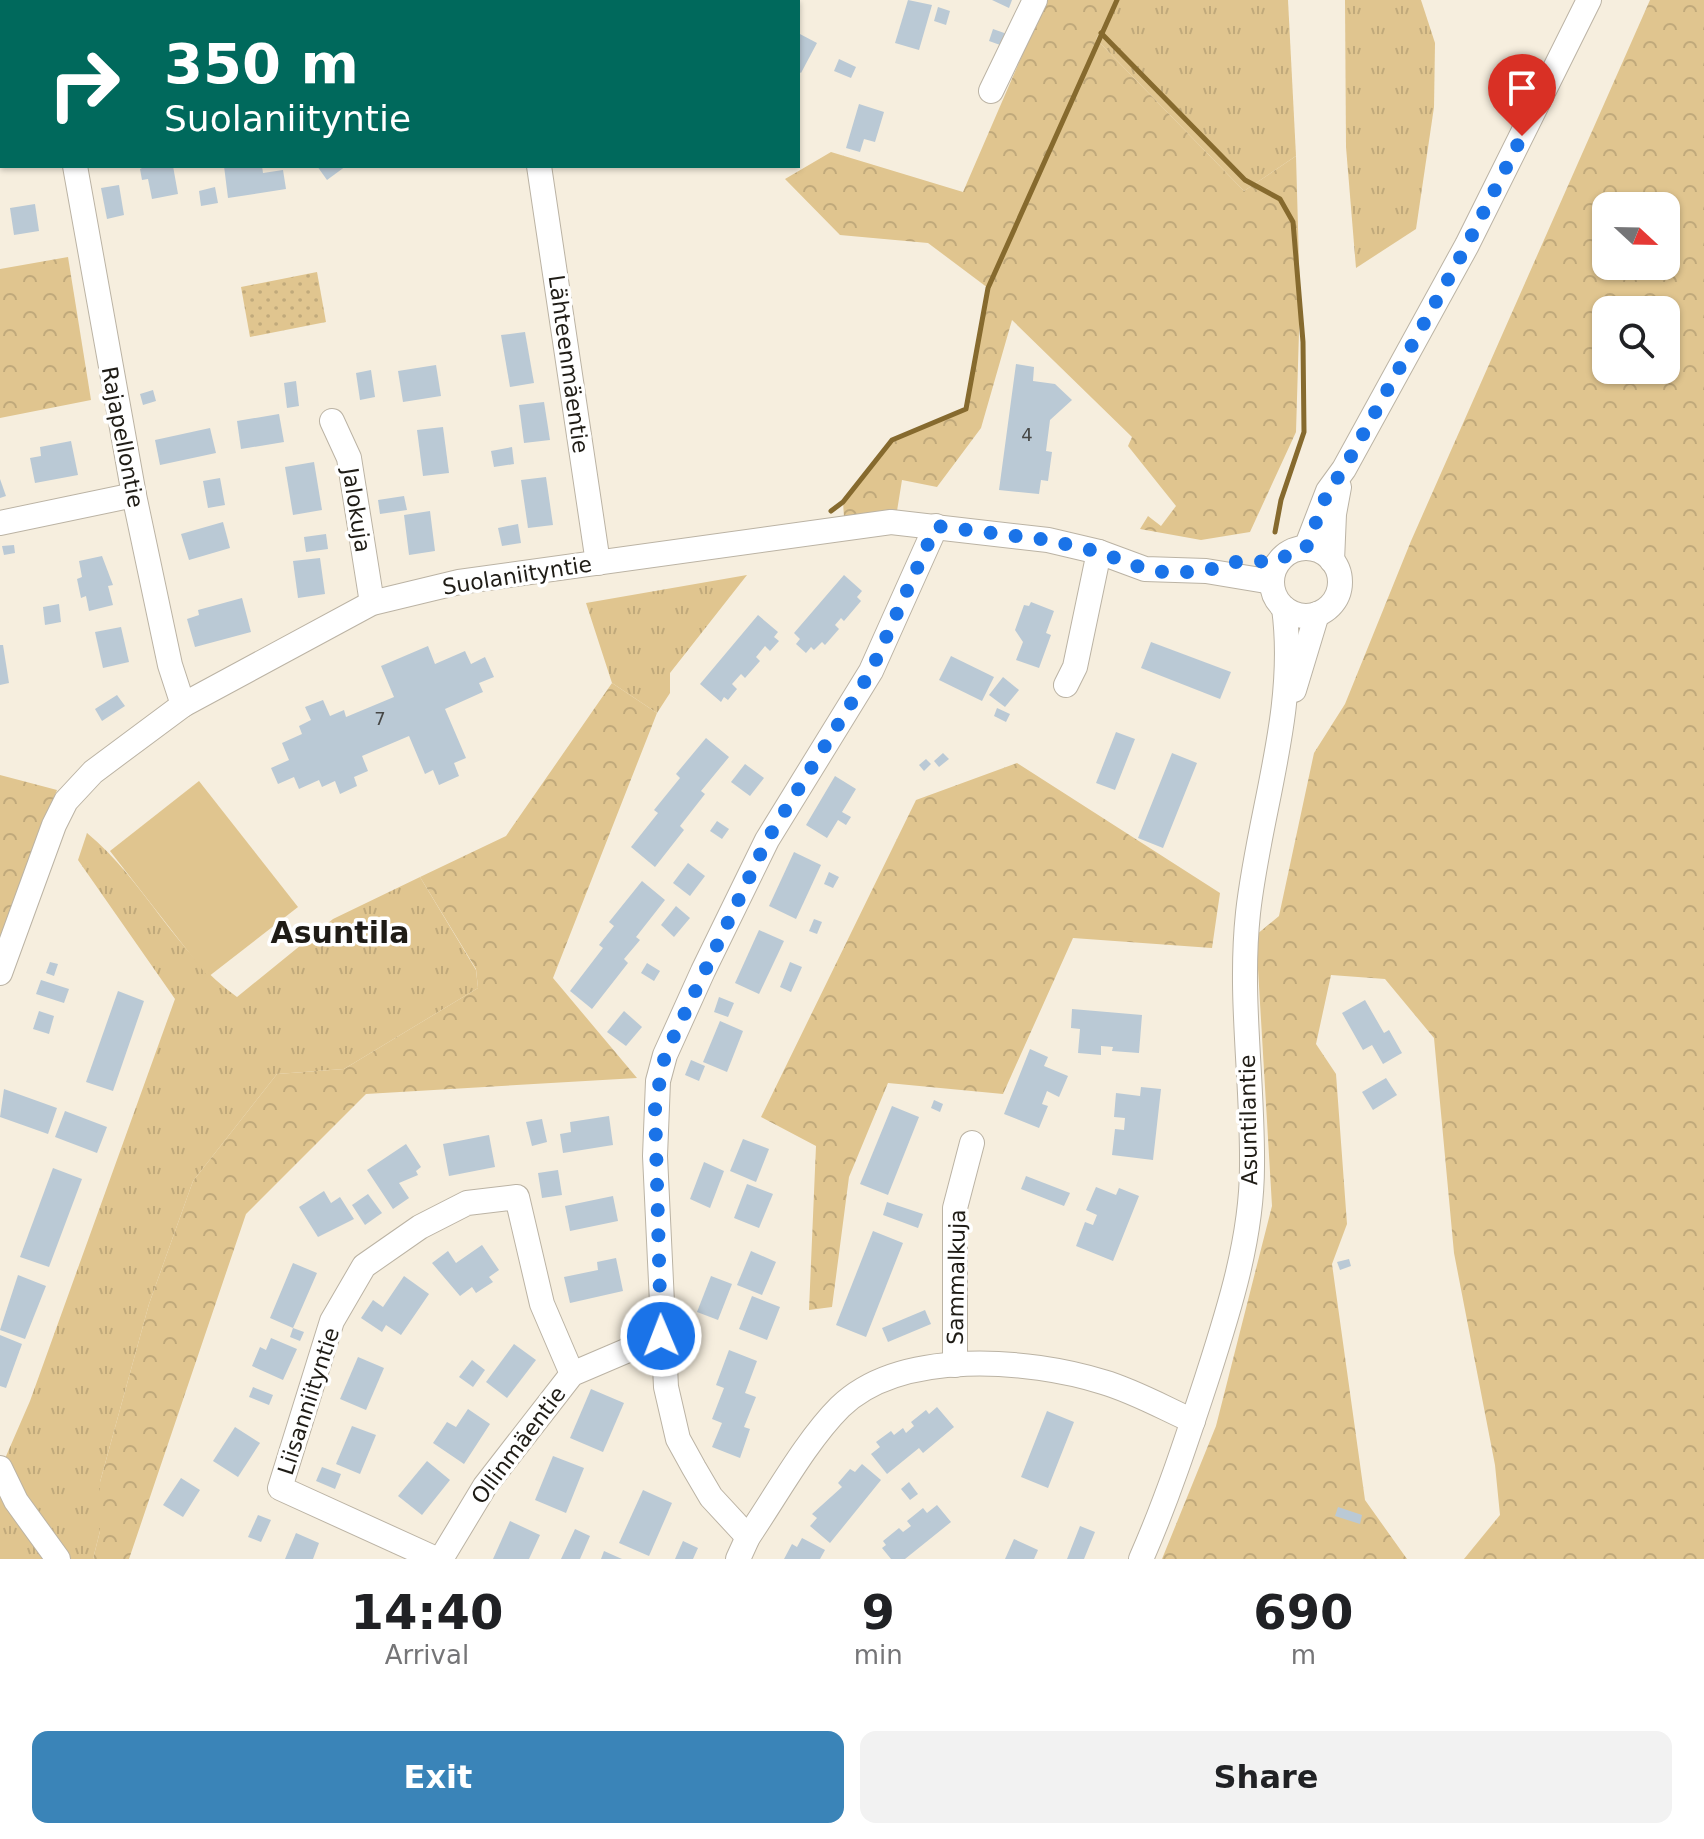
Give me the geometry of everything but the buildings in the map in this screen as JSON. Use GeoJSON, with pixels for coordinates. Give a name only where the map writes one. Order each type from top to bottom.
{"type":"FeatureCollection","features":[{"type":"Feature","properties":{"kind":"street"},"geometry":{"type":"LineString","coordinates":[[991,91],[1035,0]]}},
{"type":"Feature","properties":{"kind":"street"},"geometry":{"type":"LineString","coordinates":[[1306,548],[1328,491],[1344,469],[1467,245],[1589,0]]}},
{"type":"Feature","properties":{"kind":"street","name":"Rajapellontie"},"geometry":{"type":"LineString","coordinates":[[75,168],[134,495],[170,665],[183,705]]}},
{"type":"Feature","properties":{"kind":"street","name":"Lähteenmäentie"},"geometry":{"type":"LineString","coordinates":[[539,168],[598,563]]}},
{"type":"Feature","properties":{"kind":"street","name":"Jalokuja"},"geometry":{"type":"LineString","coordinates":[[332,421],[349,458],[372,603]]}},
{"type":"Feature","properties":{"kind":"street"},"geometry":{"type":"LineString","coordinates":[[1332,561],[1316,550],[1306,548],[1291,552],[1276,572],[1273,592],[1284,608],[1299,616],[1317,614],[1332,604],[1339,587],[1332,561],[1334,514],[1344,469]]}},
{"type":"Feature","properties":{"kind":"street"},"geometry":{"type":"LineString","coordinates":[[0,523],[134,495]]}},
{"type":"Feature","properties":{"kind":"street","name":"Suolaniityntie"},"geometry":{"type":"LineString","coordinates":[[0,973],[66,801],[93,772],[183,705],[372,603],[459,582],[891,522],[1048,540],[1099,552],[1145,569],[1206,571],[1233,562],[1276,572]]}},
{"type":"Feature","properties":{"kind":"street"},"geometry":{"type":"LineString","coordinates":[[748,1537],[711,1497],[678,1439],[666,1387],[661,1336],[655,1106],[665,1055],[767,840],[871,671],[936,526]]}},
{"type":"Feature","properties":{"kind":"street"},"geometry":{"type":"LineString","coordinates":[[1066,685],[1075,667],[1099,552]]}},
{"type":"Feature","properties":{"kind":"street","name":"Asuntilantie"},"geometry":{"type":"LineString","coordinates":[[1141,1559],[1168,1497],[1193,1421],[1225,1321],[1246,1232],[1252,1167],[1244,991],[1246,934],[1253,873],[1283,715],[1286,661],[1284,608]]}},
{"type":"Feature","properties":{"kind":"street","name":"Asuntilantie"},"geometry":{"type":"LineString","coordinates":[[1283,715],[1317,614]]}},
{"type":"Feature","properties":{"kind":"street","name":"Sammalkuja"},"geometry":{"type":"LineString","coordinates":[[955,1365],[955,1208],[972,1143]]}},
{"type":"Feature","properties":{"kind":"street","name":"Liisanniityntie"},"geometry":{"type":"LineString","coordinates":[[438,1559],[280,1488],[332,1321],[364,1266],[420,1227],[467,1203],[517,1197],[542,1304],[572,1374]]}},
{"type":"Feature","properties":{"kind":"street","name":"Ollinmäentie"},"geometry":{"type":"LineString","coordinates":[[438,1559],[485,1486],[572,1374],[661,1336]]}},
{"type":"Feature","properties":{"kind":"street"},"geometry":{"type":"LineString","coordinates":[[738,1559],[748,1537],[819,1434],[851,1398],[888,1378],[955,1365],[1036,1365],[1105,1382],[1193,1421]]}},
{"type":"Feature","properties":{"kind":"street"},"geometry":{"type":"LineString","coordinates":[[0,1468],[16,1501],[58,1559]]}},
{"type":"Feature","properties":{"kind":"green space"},"geometry":{"type":"Polygon","coordinates":[[[1046,0],[1116,0],[1096,39],[1244,191],[1296,156],[1300,298],[1296,432],[1250,532],[1201,540],[1140,529],[1148,516],[1161,526],[1176,506],[1128,446],[1132,437],[1012,320],[981,428],[937,487],[902,480],[897,511],[844,517],[843,502],[892,440],[965,409],[988,288],[928,243],[840,235],[785,179],[831,152],[963,192],[1046,0]]]}},
{"type":"Feature","properties":{"kind":"green space"},"geometry":{"type":"Polygon","coordinates":[[[1116,0],[1288,0],[1296,156],[1244,191],[1096,39],[1116,0]]]}},
{"type":"Feature","properties":{"kind":"green space"},"geometry":{"type":"Polygon","coordinates":[[[1345,0],[1421,0],[1435,43],[1434,107],[1416,229],[1356,268],[1346,147],[1345,0]]]}},
{"type":"Feature","properties":{"kind":"green space"},"geometry":{"type":"Polygon","coordinates":[[[1650,0],[1704,0],[1704,1559],[1464,1559],[1500,1515],[1495,1465],[1454,1253],[1434,1038],[1385,979],[1331,975],[1316,1044],[1336,1074],[1347,1224],[1332,1264],[1365,1500],[1407,1559],[1162,1559],[1216,1426],[1272,1206],[1256,935],[1279,916],[1314,753],[1345,704],[1411,541],[1650,0]]]}},
{"type":"Feature","properties":{"kind":"green space"},"geometry":{"type":"Polygon","coordinates":[[[68,257],[91,400],[0,418],[0,269],[68,257]]]}},
{"type":"Feature","properties":{"kind":"green space"},"geometry":{"type":"Polygon","coordinates":[[[317,272],[326,322],[250,337],[241,287],[317,272]]]}},
{"type":"Feature","properties":{"kind":"green space"},"geometry":{"type":"Polygon","coordinates":[[[747,575],[670,673],[670,693],[657,713],[612,683],[586,603],[747,575]]]}},
{"type":"Feature","properties":{"kind":"green space"},"geometry":{"type":"Polygon","coordinates":[[[612,683],[657,713],[553,978],[637,1078],[366,1094],[246,1214],[129,1559],[93,1559],[100,1531],[100,1482],[149,1304],[193,1181],[277,1074],[344,1069],[478,988],[476,969],[420,877],[506,836],[612,683]]]}},
{"type":"Feature","properties":{"kind":"green space"},"geometry":{"type":"Polygon","coordinates":[[[1017,763],[1220,893],[1212,948],[1073,938],[1003,1094],[888,1083],[849,1177],[832,1307],[809,1310],[816,1146],[761,1117],[916,800],[1017,763]]]}},
{"type":"Feature","properties":{"kind":"green space"},"geometry":{"type":"Polygon","coordinates":[[[0,775],[57,790],[0,940],[0,775]]]}},
{"type":"Feature","properties":{"kind":"green space"},"geometry":{"type":"Polygon","coordinates":[[[199,781],[298,907],[208,977],[110,851],[199,781]]]}},
{"type":"Feature","properties":{"kind":"green space"},"geometry":{"type":"Polygon","coordinates":[[[87,833],[108,852],[196,960],[237,997],[333,919],[420,877],[476,970],[478,988],[344,1069],[277,1074],[193,1181],[149,1304],[100,1482],[100,1531],[93,1559],[0,1559],[0,1470],[30,1401],[175,999],[78,860],[87,833]]]}},
{"type":"Feature","properties":{"kind":"waterway"},"geometry":{"type":"LineString","coordinates":[[831,511],[843,502],[892,440],[966,409],[988,288],[1117,0]]}},
{"type":"Feature","properties":{"kind":"waterway"},"geometry":{"type":"LineString","coordinates":[[1101,33],[1245,180],[1280,199],[1293,222],[1303,342],[1304,432],[1281,500],[1275,532]]}},
{"type":"Feature","properties":{"kind":"district","name":"Asuntila"},"geometry":{"type":"Point","coordinates":[340,933]}},
{"type":"Feature","properties":{"kind":"route"},"geometry":{"type":"LineString","coordinates":[[661,1336],[655,1106],[665,1055],[767,840],[871,671],[936,526],[1048,540],[1099,552],[1145,569],[1170,573],[1206,571],[1233,562],[1279,561],[1291,552],[1306,548],[1315,518],[1328,491],[1344,469],[1467,245],[1522,136]]}}]}
